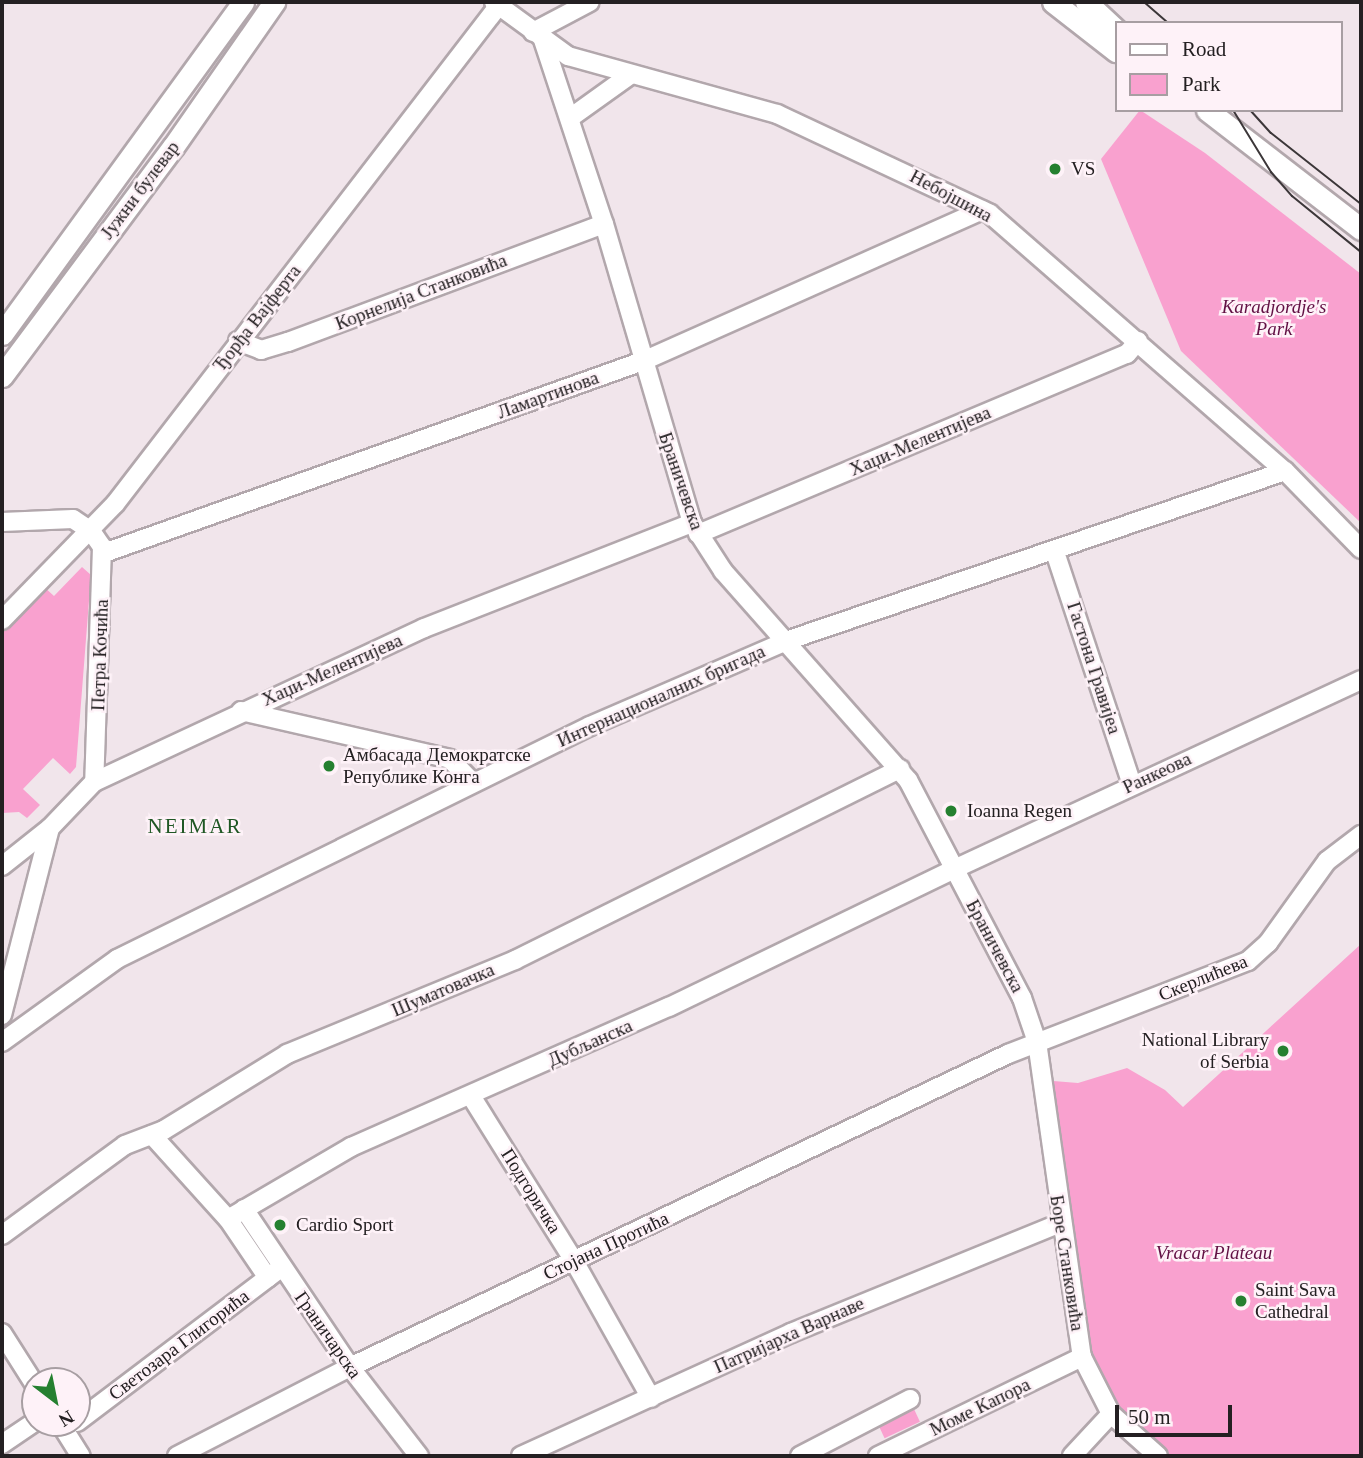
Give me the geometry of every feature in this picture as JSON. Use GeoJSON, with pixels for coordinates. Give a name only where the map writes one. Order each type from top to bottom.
{"type":"FeatureCollection","features":[{"type":"Feature","properties":{"kind":"main road","name":"Јужни булевар"},"geometry":{"type":"LineString","coordinates":[[2,334],[243,2]]}},
{"type":"Feature","properties":{"kind":"main road","name":"Јужни булевар"},"geometry":{"type":"LineString","coordinates":[[2,376],[173,147],[274,2]]}},
{"type":"Feature","properties":{"kind":"main road"},"geometry":{"type":"LineString","coordinates":[[1053,2],[1114,49]]}},
{"type":"Feature","properties":{"kind":"main road"},"geometry":{"type":"LineString","coordinates":[[1086,2],[1114,28]]}},
{"type":"Feature","properties":{"kind":"main road"},"geometry":{"type":"LineString","coordinates":[[1210,112],[1361,229]]}},
{"type":"Feature","properties":{"kind":"street"},"geometry":{"type":"LineString","coordinates":[[538,36],[590,2]]}},
{"type":"Feature","properties":{"kind":"street","name":"Небојшина"},"geometry":{"type":"LineString","coordinates":[[497,3],[538,36],[581,61],[777,114],[982,209],[1138,341],[1284,471],[1361,549]]}},
{"type":"Feature","properties":{"kind":"street","name":"Ђорђа Вајферта"},"geometry":{"type":"LineString","coordinates":[[2,620],[91,531],[497,3]]}},
{"type":"Feature","properties":{"kind":"street","name":"Браничевска"},"geometry":{"type":"LineString","coordinates":[[538,36],[570,118],[604,224],[695,528],[723,571],[900,769],[1022,998],[1037,1042]]}},
{"type":"Feature","properties":{"kind":"street"},"geometry":{"type":"LineString","coordinates":[[570,118],[630,75]]}},
{"type":"Feature","properties":{"kind":"street","name":"Ламартинова"},"geometry":{"type":"LineString","coordinates":[[104,553],[643,361],[982,209]]}},
{"type":"Feature","properties":{"kind":"street","name":"Корнелија Станковића"},"geometry":{"type":"LineString","coordinates":[[238,341],[261,350],[288,342],[604,224]]}},
{"type":"Feature","properties":{"kind":"street","name":"Хаџи-Мелентијева"},"geometry":{"type":"LineString","coordinates":[[2,866],[50,828],[94,782],[241,711],[424,628],[695,528],[1127,354],[1138,341]]}},
{"type":"Feature","properties":{"kind":"street","name":"Интернационалних бригада"},"geometry":{"type":"LineString","coordinates":[[2,1042],[117,959],[472,782],[786,641],[1055,552],[1284,471]]}},
{"type":"Feature","properties":{"kind":"street"},"geometry":{"type":"LineString","coordinates":[[65,519],[75,531],[75,546],[91,545],[104,553]]}},
{"type":"Feature","properties":{"kind":"street"},"geometry":{"type":"LineString","coordinates":[[2,522],[65,519],[91,531],[104,553]]}},
{"type":"Feature","properties":{"kind":"street","name":"Гастона Гравијеа"},"geometry":{"type":"LineString","coordinates":[[1055,552],[1132,785]]}},
{"type":"Feature","properties":{"kind":"street","name":"Петра Кочића"},"geometry":{"type":"LineString","coordinates":[[94,782],[104,553]]}},
{"type":"Feature","properties":{"kind":"street","name":"Ранкеова"},"geometry":{"type":"LineString","coordinates":[[954,869],[1361,680]]}},
{"type":"Feature","properties":{"kind":"street"},"geometry":{"type":"LineString","coordinates":[[241,711],[450,759],[472,782]]}},
{"type":"Feature","properties":{"kind":"street","name":"Шуматовачка"},"geometry":{"type":"LineString","coordinates":[[2,1235],[125,1145],[152,1135],[287,1054],[515,960],[900,769]]}},
{"type":"Feature","properties":{"kind":"street"},"geometry":{"type":"LineString","coordinates":[[2,1015],[50,828]]}},
{"type":"Feature","properties":{"kind":"street","name":"Скерлићева"},"geometry":{"type":"LineString","coordinates":[[1037,1042],[1248,961],[1268,943],[1327,861],[1361,835]]}},
{"type":"Feature","properties":{"kind":"street","name":"Дубљанска"},"geometry":{"type":"LineString","coordinates":[[228,1219],[351,1147],[669,1007],[954,869]]}},
{"type":"Feature","properties":{"kind":"street","name":"Боре Станковића"},"geometry":{"type":"LineString","coordinates":[[1037,1042],[1082,1357],[1111,1414],[1158,1456]]}},
{"type":"Feature","properties":{"kind":"street","name":"Стојана Протића"},"geometry":{"type":"LineString","coordinates":[[177,1456],[350,1367],[1037,1042]]}},
{"type":"Feature","properties":{"kind":"street","name":"Подгоричка"},"geometry":{"type":"LineString","coordinates":[[471,1096],[574,1261],[651,1398]]}},
{"type":"Feature","properties":{"kind":"street","name":"Граничарска"},"geometry":{"type":"LineString","coordinates":[[152,1135],[275,1273],[419,1456]]}},
{"type":"Feature","properties":{"kind":"street","name":"Граничарска"},"geometry":{"type":"LineString","coordinates":[[244,1209],[275,1273]]}},
{"type":"Feature","properties":{"kind":"street","name":"Патријарха Варнаве"},"geometry":{"type":"LineString","coordinates":[[520,1456],[791,1333],[1061,1223]]}},
{"type":"Feature","properties":{"kind":"street","name":"Светозара Глигорића"},"geometry":{"type":"LineString","coordinates":[[91,1409],[275,1273]]}},
{"type":"Feature","properties":{"kind":"street"},"geometry":{"type":"LineString","coordinates":[[2,1333],[24,1367]]}},
{"type":"Feature","properties":{"kind":"street","name":"Моме Капора"},"geometry":{"type":"LineString","coordinates":[[878,1456],[1082,1357]]}},
{"type":"Feature","properties":{"kind":"street","name":"Моме Капора"},"geometry":{"type":"LineString","coordinates":[[800,1456],[824,1450],[910,1399]]}},
{"type":"Feature","properties":{"kind":"street"},"geometry":{"type":"LineString","coordinates":[[1072,1456],[1111,1414]]}},
{"type":"Feature","properties":{"kind":"street"},"geometry":{"type":"LineString","coordinates":[[2,1444],[21,1431]]}},
{"type":"Feature","properties":{"kind":"street"},"geometry":{"type":"LineString","coordinates":[[74,1437],[81,1456]]}},
{"type":"Feature","properties":{"kind":"green space","name":"Karadjordje's Park"},"geometry":{"type":"Polygon","coordinates":[[[1138,112],[1143,112],[1205,153],[1361,274],[1361,523],[1181,351],[1101,159],[1138,112]]]}},
{"type":"Feature","properties":{"kind":"green space"},"geometry":{"type":"Polygon","coordinates":[[[82,567],[91,575],[76,767],[70,774],[53,758],[23,789],[40,805],[27,818],[19,812],[2,813],[2,628],[43,586],[54,596],[82,567]]]}},
{"type":"Feature","properties":{"kind":"green space","name":"Vracar Plateau"},"geometry":{"type":"Polygon","coordinates":[[[1361,944],[1361,1456],[1158,1456],[1090,1378],[1041,1080],[1078,1083],[1127,1068],[1165,1090],[1183,1107],[1361,944]]]}},
{"type":"Feature","properties":{"kind":"green space"},"geometry":{"type":"Polygon","coordinates":[[[914,1409],[920,1422],[885,1438],[879,1425],[914,1409]]]}},
{"type":"Feature","properties":{"kind":"tram line"},"geometry":{"type":"LineString","coordinates":[[1144,2],[1166,21]]}},
{"type":"Feature","properties":{"kind":"tram line"},"geometry":{"type":"LineString","coordinates":[[1234,112],[1271,172],[1292,196],[1361,252]]}},
{"type":"Feature","properties":{"kind":"tram line"},"geometry":{"type":"LineString","coordinates":[[1252,112],[1271,133],[1361,204]]}},
{"type":"Feature","properties":{"kind":"place","name":"VS"},"geometry":{"type":"Point","coordinates":[1055,169]}},
{"type":"Feature","properties":{"kind":"place","name":"Амбасада Демократске Републике Конга"},"geometry":{"type":"Point","coordinates":[329,766]}},
{"type":"Feature","properties":{"kind":"place","name":"Ioanna Regen"},"geometry":{"type":"Point","coordinates":[951,811]}},
{"type":"Feature","properties":{"kind":"place","name":"National Library of Serbia"},"geometry":{"type":"Point","coordinates":[1283,1051]}},
{"type":"Feature","properties":{"kind":"place","name":"Cardio Sport"},"geometry":{"type":"Point","coordinates":[280,1225]}},
{"type":"Feature","properties":{"kind":"place","name":"Saint Sava Cathedral"},"geometry":{"type":"Point","coordinates":[1241,1301]}},
{"type":"Feature","properties":{"kind":"district","name":"NEIMAR"},"geometry":{"type":"Point","coordinates":[195,826]}}]}
